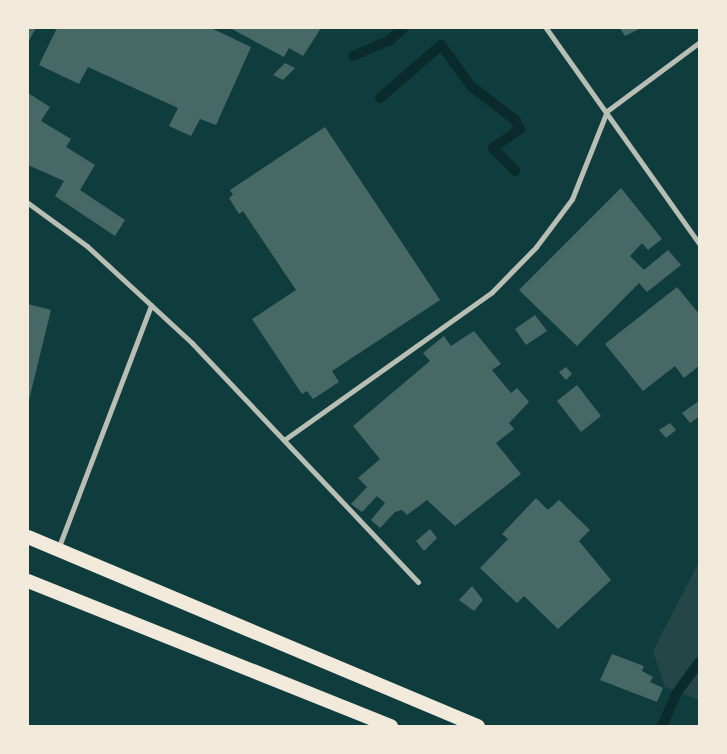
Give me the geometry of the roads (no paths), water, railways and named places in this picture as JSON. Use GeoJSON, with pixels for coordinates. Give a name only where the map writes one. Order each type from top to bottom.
{"type":"FeatureCollection","features":[{"type":"Feature","properties":{"kind":"highway"},"geometry":{"type":"LineString","coordinates":[[28,537],[478,726]]}},
{"type":"Feature","properties":{"kind":"highway"},"geometry":{"type":"LineString","coordinates":[[28,581],[391,726]]}},
{"type":"Feature","properties":{"kind":"street"},"geometry":{"type":"LineString","coordinates":[[546,28],[607,111],[700,245]]}},
{"type":"Feature","properties":{"kind":"street"},"geometry":{"type":"LineString","coordinates":[[284,440],[492,292],[536,247],[572,199],[607,111],[700,42]]}},
{"type":"Feature","properties":{"kind":"street"},"geometry":{"type":"LineString","coordinates":[[28,203],[87,246],[151,305],[284,440],[418,582]]}},
{"type":"Feature","properties":{"kind":"street"},"geometry":{"type":"LineString","coordinates":[[58,549],[151,305]]}},
{"type":"Feature","properties":{"kind":"waterway"},"geometry":{"type":"LineString","coordinates":[[353,56],[390,40],[403,28]]}},
{"type":"Feature","properties":{"kind":"waterway"},"geometry":{"type":"LineString","coordinates":[[380,98],[441,45],[471,86],[515,120],[520,129],[493,148],[515,171]]}},
{"type":"Feature","properties":{"kind":"waterway"},"geometry":{"type":"LineString","coordinates":[[662,726],[676,694],[700,661]]}}]}
